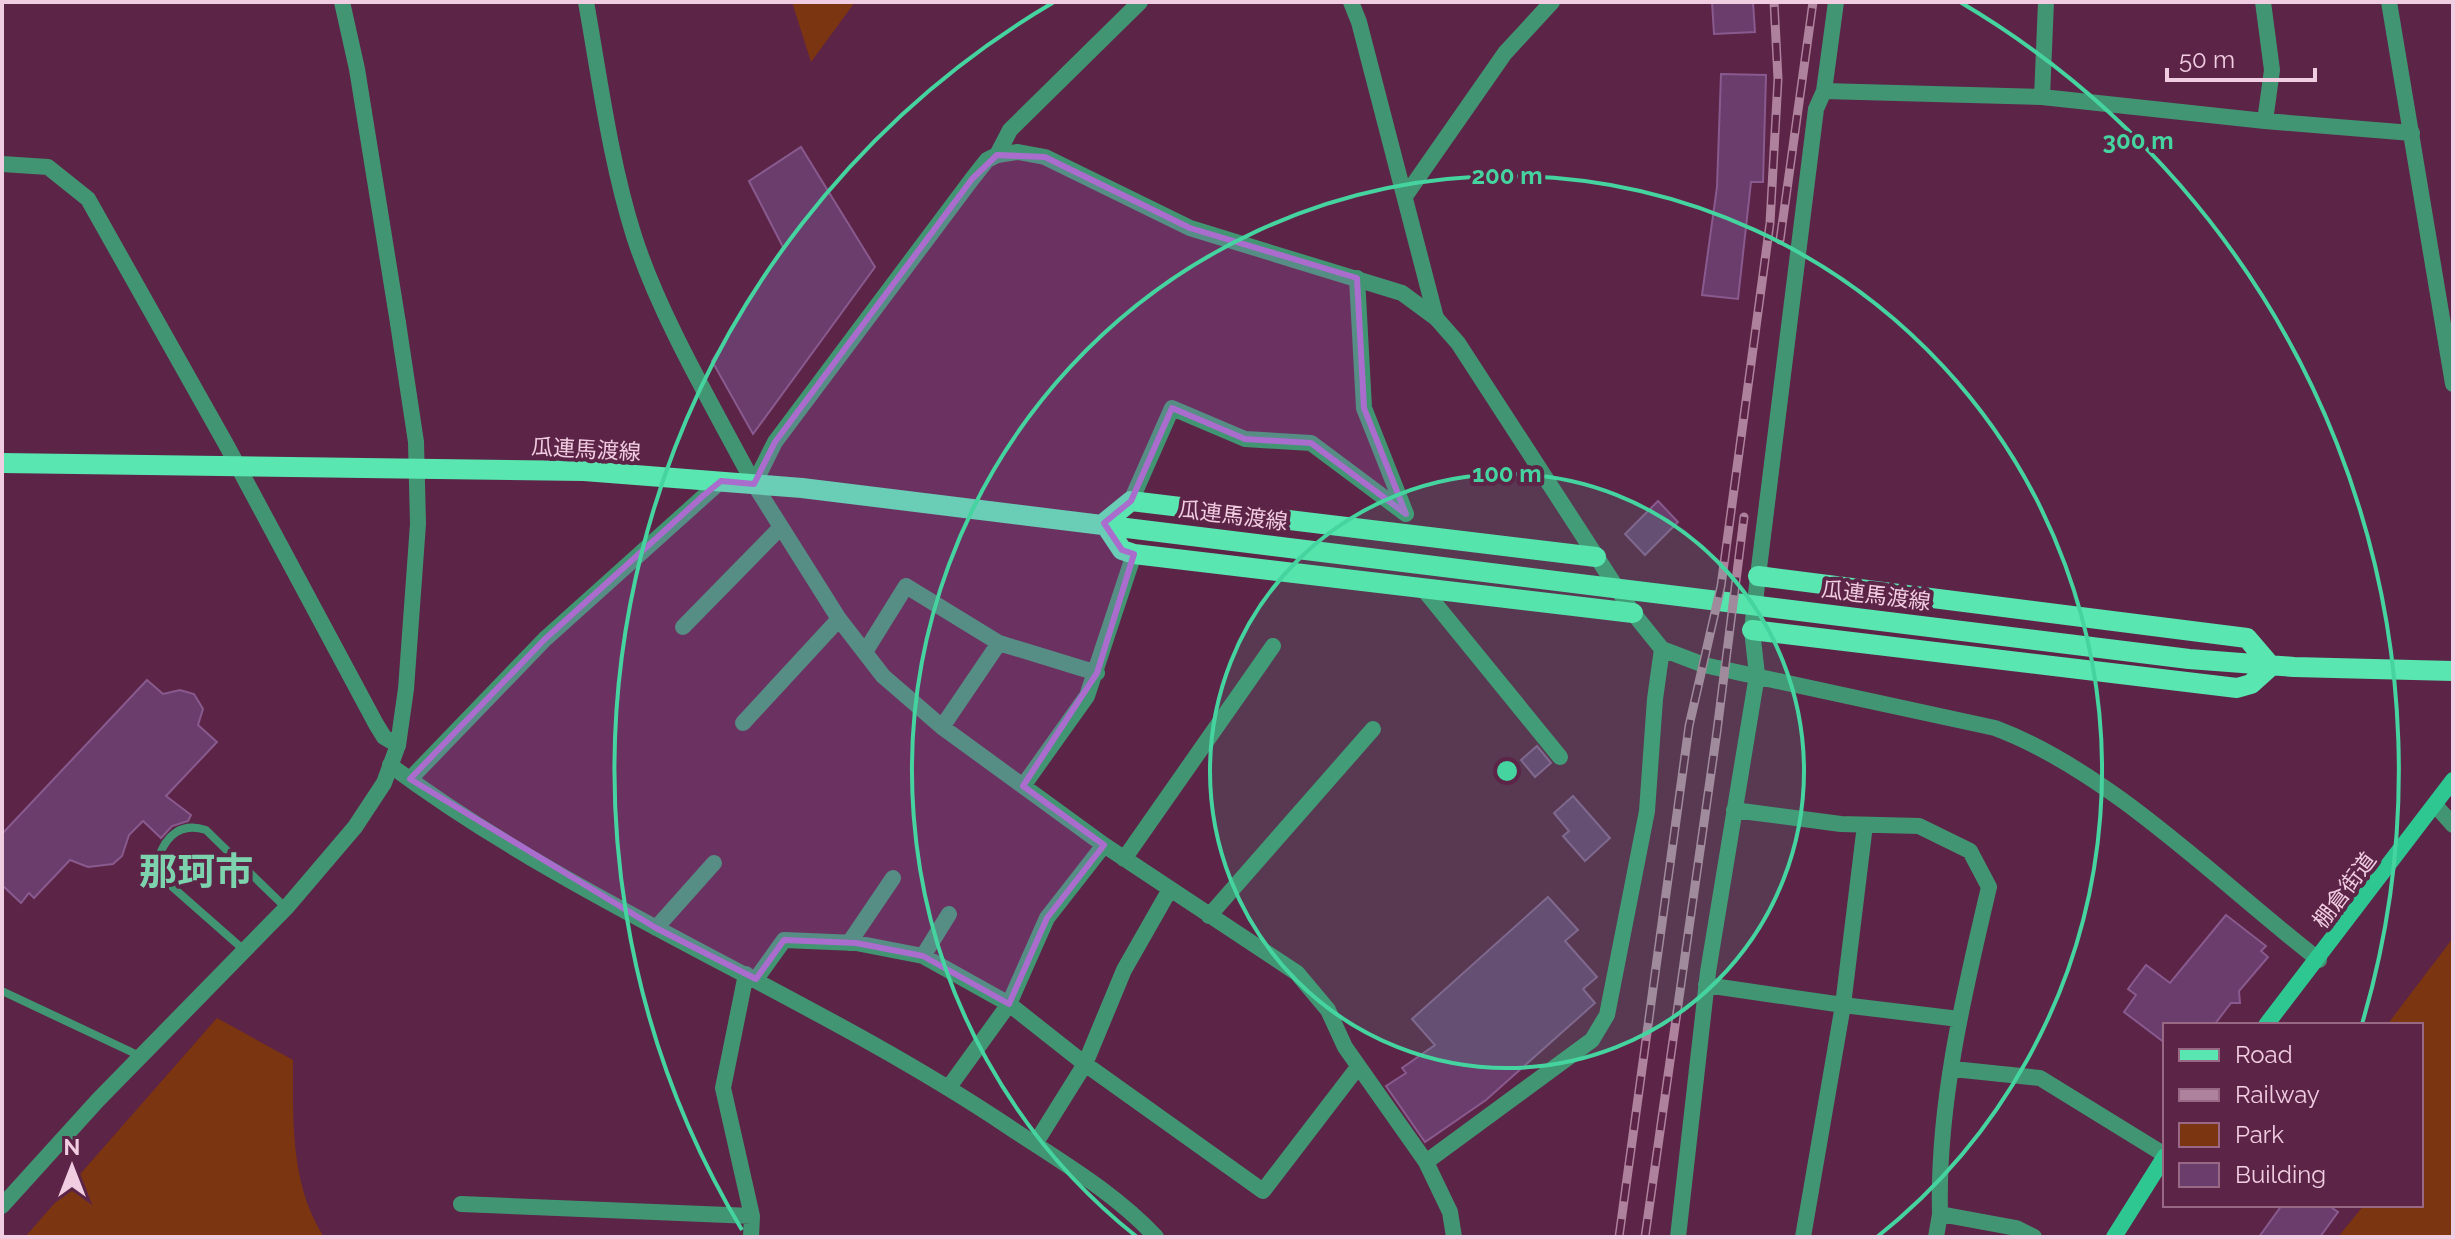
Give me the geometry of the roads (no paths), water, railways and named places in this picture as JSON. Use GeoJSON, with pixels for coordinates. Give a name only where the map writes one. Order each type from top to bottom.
{"type":"FeatureCollection","features":[{"type":"Feature","properties":{"kind":"main road","name":"瓜連馬渡線"},"geometry":{"type":"LineString","coordinates":[[2,463],[584,471],[721,481],[1104,523],[1956,630],[2271,666],[2453,671]]}},
{"type":"Feature","properties":{"kind":"main road"},"geometry":{"type":"LineString","coordinates":[[1596,557],[1131,501],[1104,523],[1116,545],[1134,554],[1633,613]]}},
{"type":"Feature","properties":{"kind":"main road"},"geometry":{"type":"LineString","coordinates":[[1752,630],[2237,688],[2251,684],[2271,666],[2247,638],[1758,576]]}},
{"type":"Feature","properties":{"kind":"main road","name":"棚倉街道"},"geometry":{"type":"LineString","coordinates":[[2268,1023],[2319,960],[2453,780]]}},
{"type":"Feature","properties":{"kind":"main road"},"geometry":{"type":"LineString","coordinates":[[2114,1237],[2163,1158]]}},
{"type":"Feature","properties":{"kind":"street"},"geometry":{"type":"LineString","coordinates":[[2,1206],[140,1056],[286,908],[355,827],[384,783],[398,745],[414,594],[416,442],[357,69],[342,2]]}},
{"type":"Feature","properties":{"kind":"street"},"geometry":{"type":"LineString","coordinates":[[586,2],[615,163],[634,238],[669,316],[754,484],[839,619],[883,676],[942,727],[1169,891],[1297,973],[1328,1010],[1358,1067],[1426,1162],[1450,1212],[1454,1237]]}},
{"type":"Feature","properties":{"kind":"street"},"geometry":{"type":"LineString","coordinates":[[997,155],[1010,130],[1140,2]]}},
{"type":"Feature","properties":{"kind":"street"},"geometry":{"type":"LineString","coordinates":[[1351,2],[1406,195],[1436,318]]}},
{"type":"Feature","properties":{"kind":"street"},"geometry":{"type":"LineString","coordinates":[[1406,195],[1505,53],[1552,2]]}},
{"type":"Feature","properties":{"kind":"street"},"geometry":{"type":"LineString","coordinates":[[1678,1237],[1706,985],[1757,675],[1752,630],[1758,576],[1816,109],[1824,91],[1836,2]]}},
{"type":"Feature","properties":{"kind":"street"},"geometry":{"type":"LineString","coordinates":[[2042,97],[2046,2]]}},
{"type":"Feature","properties":{"kind":"street"},"geometry":{"type":"LineString","coordinates":[[2263,2],[2272,70],[2265,121]]}},
{"type":"Feature","properties":{"kind":"street"},"geometry":{"type":"LineString","coordinates":[[2389,2],[2453,384]]}},
{"type":"Feature","properties":{"kind":"street"},"geometry":{"type":"LineString","coordinates":[[1824,91],[2042,97],[2412,133]]}},
{"type":"Feature","properties":{"kind":"street"},"geometry":{"type":"LineString","coordinates":[[754,484],[775,442],[987,160],[1018,152],[1045,157],[1190,228],[1402,293],[1436,318],[1483,381],[1633,613],[1662,649],[1704,665],[1995,728],[2038,744],[2135,812],[2319,960]]}},
{"type":"Feature","properties":{"kind":"street"},"geometry":{"type":"LineString","coordinates":[[2,164],[48,167],[88,199],[238,467],[376,724],[384,737],[398,745]]}},
{"type":"Feature","properties":{"kind":"street"},"geometry":{"type":"LineString","coordinates":[[1357,278],[1364,408],[1406,514],[1423,537]]}},
{"type":"Feature","properties":{"kind":"street"},"geometry":{"type":"LineString","coordinates":[[1131,501],[1172,408],[1245,439],[1311,443],[1406,514]]}},
{"type":"Feature","properties":{"kind":"street"},"geometry":{"type":"LineString","coordinates":[[410,779],[545,639],[721,481]]}},
{"type":"Feature","properties":{"kind":"street"},"geometry":{"type":"LineString","coordinates":[[683,627],[781,527]]}},
{"type":"Feature","properties":{"kind":"street"},"geometry":{"type":"LineString","coordinates":[[1023,786],[1087,696],[1134,554]]}},
{"type":"Feature","properties":{"kind":"street"},"geometry":{"type":"LineString","coordinates":[[865,652],[906,586],[999,643],[1097,673]]}},
{"type":"Feature","properties":{"kind":"street"},"geometry":{"type":"LineString","coordinates":[[1424,590],[1560,757]]}},
{"type":"Feature","properties":{"kind":"street"},"geometry":{"type":"LineString","coordinates":[[743,723],[839,619]]}},
{"type":"Feature","properties":{"kind":"street"},"geometry":{"type":"LineString","coordinates":[[942,727],[999,643]]}},
{"type":"Feature","properties":{"kind":"street"},"geometry":{"type":"LineString","coordinates":[[1124,859],[1273,646]]}},
{"type":"Feature","properties":{"kind":"street"},"geometry":{"type":"LineString","coordinates":[[1426,1162],[1592,1040],[1607,1015],[1647,811],[1662,649]]}},
{"type":"Feature","properties":{"kind":"street"},"geometry":{"type":"LineString","coordinates":[[1209,916],[1373,729]]}},
{"type":"Feature","properties":{"kind":"street"},"geometry":{"type":"LineString","coordinates":[[390,765],[479,825],[656,928],[949,1087],[1127,1205],[1156,1237]]}},
{"type":"Feature","properties":{"kind":"street"},"geometry":{"type":"LineString","coordinates":[[2436,806],[2453,825]]}},
{"type":"Feature","properties":{"kind":"street"},"geometry":{"type":"LineString","coordinates":[[1734,810],[1865,825],[1919,826],[1970,851],[1989,887],[1959,1019],[1939,1173],[1940,1214],[1936,1237]]}},
{"type":"Feature","properties":{"kind":"street"},"geometry":{"type":"LineString","coordinates":[[1803,1237],[1843,1005],[1865,825]]}},
{"type":"Feature","properties":{"kind":"street"},"geometry":{"type":"LineString","coordinates":[[949,1087],[1009,1004],[1047,918],[1104,845]]}},
{"type":"Feature","properties":{"kind":"street"},"geometry":{"type":"LineString","coordinates":[[656,928],[714,863]]}},
{"type":"Feature","properties":{"kind":"street"},"geometry":{"type":"LineString","coordinates":[[849,943],[893,878]]}},
{"type":"Feature","properties":{"kind":"street"},"geometry":{"type":"LineString","coordinates":[[1035,1144],[1085,1064],[1124,970],[1169,891]]}},
{"type":"Feature","properties":{"kind":"street"},"geometry":{"type":"LineString","coordinates":[[923,956],[949,914]]}},
{"type":"Feature","properties":{"kind":"street"},"geometry":{"type":"LineString","coordinates":[[751,1237],[752,1216],[723,1088],[751,977],[784,940],[849,943],[923,956],[1009,1004],[1085,1064],[1263,1191],[1358,1067]]}},
{"type":"Feature","properties":{"kind":"street"},"geometry":{"type":"LineString","coordinates":[[1706,985],[1959,1019]]}},
{"type":"Feature","properties":{"kind":"street"},"geometry":{"type":"LineString","coordinates":[[1953,1069],[2040,1078],[2163,1154]]}},
{"type":"Feature","properties":{"kind":"street"},"geometry":{"type":"LineString","coordinates":[[461,1204],[752,1216]]}},
{"type":"Feature","properties":{"kind":"street"},"geometry":{"type":"LineString","coordinates":[[1940,1214],[2016,1228],[2034,1237]]}},
{"type":"Feature","properties":{"kind":"lane"},"geometry":{"type":"LineString","coordinates":[[244,950],[169,884],[158,859],[164,843],[178,830],[192,826],[206,830],[286,908]]}},
{"type":"Feature","properties":{"kind":"lane"},"geometry":{"type":"LineString","coordinates":[[2,991],[140,1056]]}},
{"type":"Feature","properties":{"kind":"railway"},"geometry":{"type":"LineString","coordinates":[[1619,1237],[1689,726],[1721,586],[1770,223],[1778,79],[1774,2]]}},
{"type":"Feature","properties":{"kind":"railway"},"geometry":{"type":"LineString","coordinates":[[1780,240],[1813,2]]}},
{"type":"Feature","properties":{"kind":"railway"},"geometry":{"type":"LineString","coordinates":[[1645,1237],[1717,731],[1744,517]]}},
{"type":"Feature","properties":{"kind":"district","name":"那珂市"},"geometry":{"type":"Point","coordinates":[196,871]}}]}
